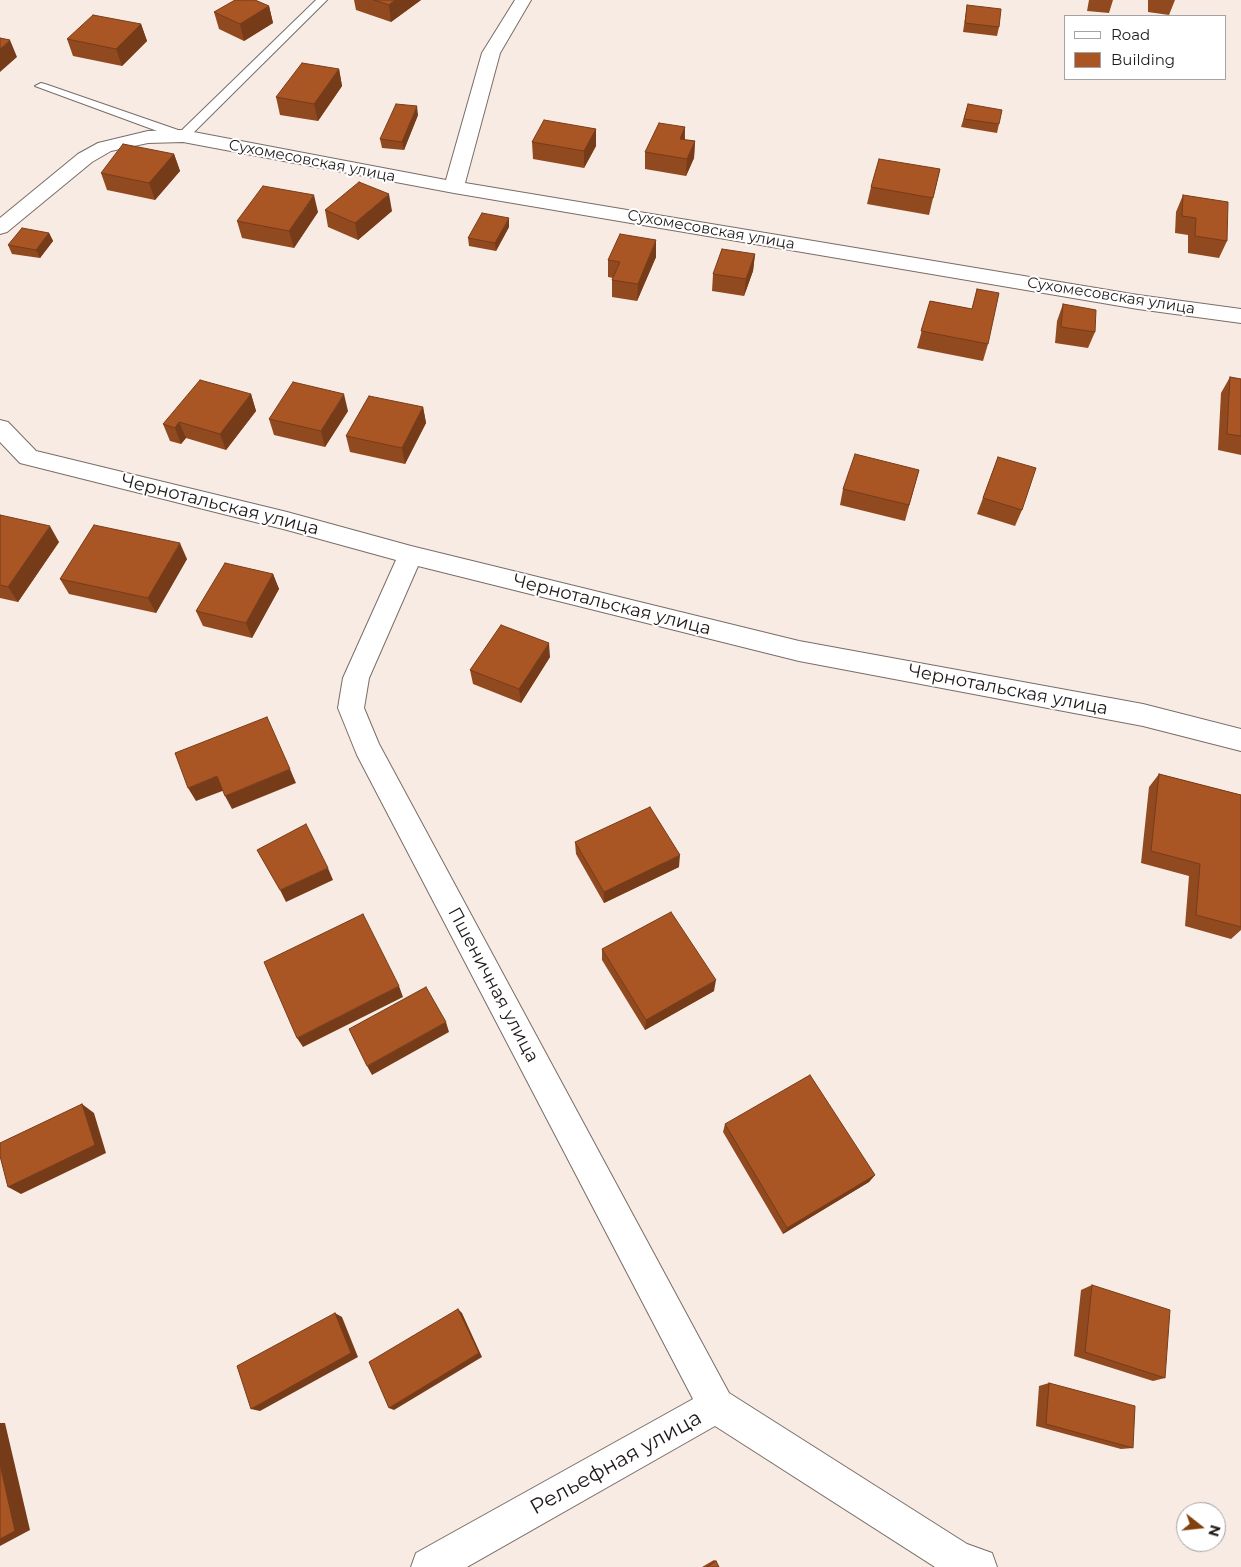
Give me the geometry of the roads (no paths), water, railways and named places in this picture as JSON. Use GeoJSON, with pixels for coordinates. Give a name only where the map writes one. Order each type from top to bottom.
{"type":"FeatureCollection","features":[{"type":"Feature","properties":{"kind":"street"},"geometry":{"type":"LineString","coordinates":[[454,187],[491,53],[523,0]]}},
{"type":"Feature","properties":{"kind":"street","name":"Сухомесовская улица"},"geometry":{"type":"LineString","coordinates":[[0,228],[85,158],[104,147],[148,137],[183,136],[454,187],[1138,302],[1241,316]]}},
{"type":"Feature","properties":{"kind":"street","name":"Чернотальская улица"},"geometry":{"type":"LineString","coordinates":[[0,428],[28,457],[411,555],[798,651],[1142,715],[1241,740]]}},
{"type":"Feature","properties":{"kind":"street","name":"Пшеничная улица"},"geometry":{"type":"LineString","coordinates":[[411,555],[356,678],[351,708],[367,746],[716,1406]]}},
{"type":"Feature","properties":{"kind":"street","name":"Рельефная улица"},"geometry":{"type":"LineString","coordinates":[[430,1567],[716,1406],[954,1558],[978,1567]]}},
{"type":"Feature","properties":{"kind":"lane"},"geometry":{"type":"LineString","coordinates":[[41,86],[183,136],[322,0]]}}]}
